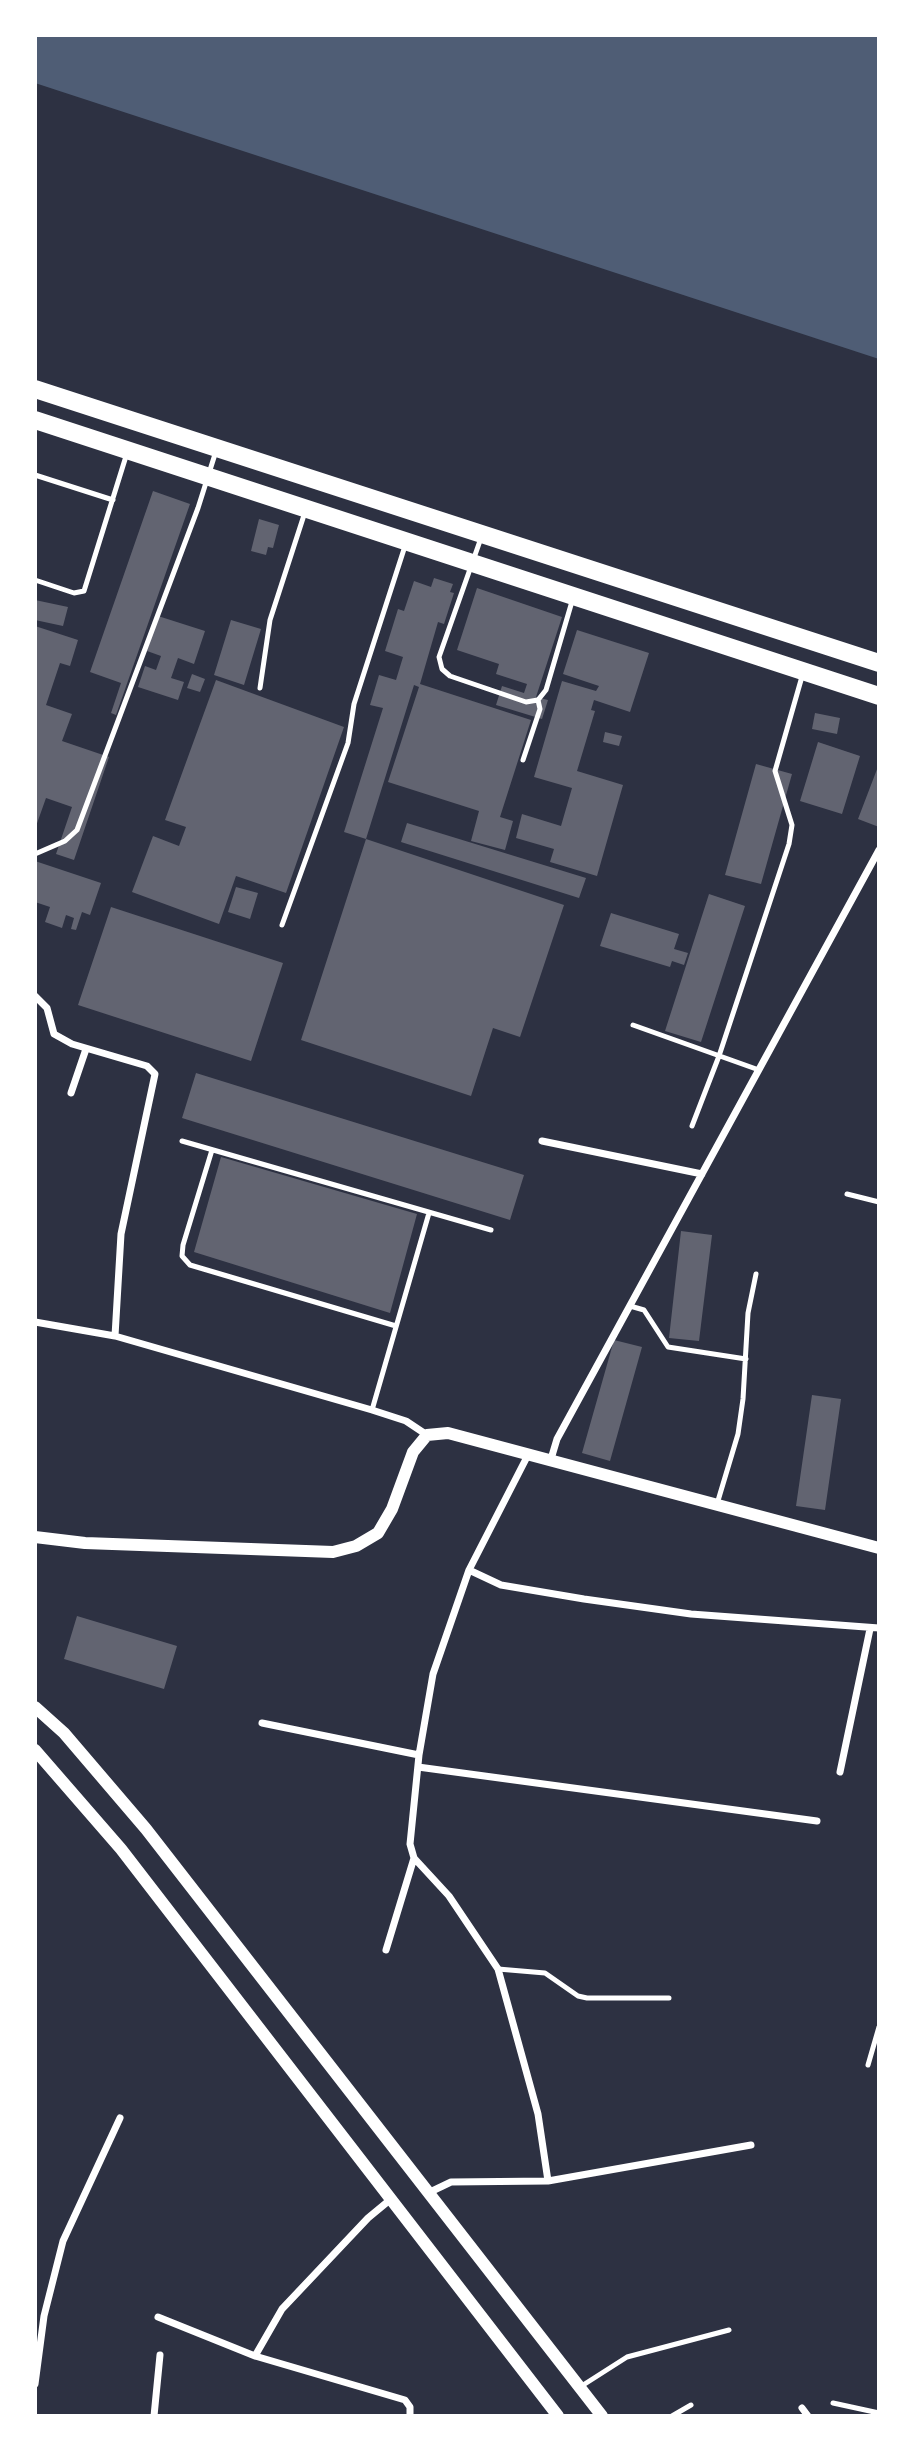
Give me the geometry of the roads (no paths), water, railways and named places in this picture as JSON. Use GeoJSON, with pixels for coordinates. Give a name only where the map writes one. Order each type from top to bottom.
{"type":"FeatureCollection","features":[{"type":"Feature","properties":{"kind":"highway"},"geometry":{"type":"LineString","coordinates":[[35,389],[879,663]]}},
{"type":"Feature","properties":{"kind":"highway"},"geometry":{"type":"LineString","coordinates":[[35,420],[879,696]]}},
{"type":"Feature","properties":{"kind":"street"},"geometry":{"type":"LineString","coordinates":[[551,1459],[557,1439],[879,850]]}},
{"type":"Feature","properties":{"kind":"street"},"geometry":{"type":"LineString","coordinates":[[35,996],[47,1008],[54,1034],[86,1049],[147,1066],[155,1074],[121,1234],[115,1336]]}},
{"type":"Feature","properties":{"kind":"street"},"geometry":{"type":"LineString","coordinates":[[71,1093],[86,1049]]}},
{"type":"Feature","properties":{"kind":"street"},"geometry":{"type":"LineString","coordinates":[[541,1141],[702,1174]]}},
{"type":"Feature","properties":{"kind":"street"},"geometry":{"type":"LineString","coordinates":[[35,1322],[115,1336],[372,1410],[406,1420],[427,1435],[448,1433],[529,1452],[717,1506],[879,1547]]}},
{"type":"Feature","properties":{"kind":"street"},"geometry":{"type":"LineString","coordinates":[[35,1537],[85,1543],[333,1552],[356,1546],[378,1533],[391,1509],[413,1452],[427,1435]]}},
{"type":"Feature","properties":{"kind":"street"},"geometry":{"type":"LineString","coordinates":[[529,1452],[469,1570],[433,1674],[419,1755],[410,1844],[414,1858],[449,1896],[498,1969],[538,2114],[548,2181]]}},
{"type":"Feature","properties":{"kind":"street"},"geometry":{"type":"LineString","coordinates":[[469,1570],[501,1585],[584,1600],[691,1614],[875,1628],[840,1772]]}},
{"type":"Feature","properties":{"kind":"street"},"geometry":{"type":"LineString","coordinates":[[35,1707],[64,1732],[146,1829],[602,2416]]}},
{"type":"Feature","properties":{"kind":"street"},"geometry":{"type":"LineString","coordinates":[[262,1723],[419,1755]]}},
{"type":"Feature","properties":{"kind":"street"},"geometry":{"type":"LineString","coordinates":[[35,1750],[121,1849],[558,2416]]}},
{"type":"Feature","properties":{"kind":"street"},"geometry":{"type":"LineString","coordinates":[[418,1767],[817,1821]]}},
{"type":"Feature","properties":{"kind":"street"},"geometry":{"type":"LineString","coordinates":[[386,1950],[414,1858]]}},
{"type":"Feature","properties":{"kind":"street"},"geometry":{"type":"LineString","coordinates":[[35,2384],[44,2316],[64,2241],[120,2119]]}},
{"type":"Feature","properties":{"kind":"street"},"geometry":{"type":"LineString","coordinates":[[428,2193],[451,2182],[548,2181],[751,2145]]}},
{"type":"Feature","properties":{"kind":"street"},"geometry":{"type":"LineString","coordinates":[[255,2356],[282,2309],[368,2218],[391,2199]]}},
{"type":"Feature","properties":{"kind":"street"},"geometry":{"type":"LineString","coordinates":[[35,2313],[44,2316]]}},
{"type":"Feature","properties":{"kind":"street"},"geometry":{"type":"LineString","coordinates":[[158,2317],[255,2356],[405,2400],[410,2407],[410,2416]]}},
{"type":"Feature","properties":{"kind":"street"},"geometry":{"type":"LineString","coordinates":[[153,2416],[160,2355]]}},
{"type":"Feature","properties":{"kind":"street"},"geometry":{"type":"LineString","coordinates":[[803,2408],[808,2416]]}},
{"type":"Feature","properties":{"kind":"lane"},"geometry":{"type":"LineString","coordinates":[[35,854],[65,841],[77,830],[217,448]]}},
{"type":"Feature","properties":{"kind":"lane"},"geometry":{"type":"LineString","coordinates":[[35,580],[74,593],[84,591],[127,451]]}},
{"type":"Feature","properties":{"kind":"lane"},"geometry":{"type":"LineString","coordinates":[[35,475],[113,500]]}},
{"type":"Feature","properties":{"kind":"lane"},"geometry":{"type":"LineString","coordinates":[[260,688],[270,620],[306,509]]}},
{"type":"Feature","properties":{"kind":"lane"},"geometry":{"type":"LineString","coordinates":[[482,535],[439,657],[442,669],[450,676],[526,702],[538,700],[546,690],[573,598]]}},
{"type":"Feature","properties":{"kind":"lane"},"geometry":{"type":"LineString","coordinates":[[282,925],[348,743],[354,704],[406,543]]}},
{"type":"Feature","properties":{"kind":"lane"},"geometry":{"type":"LineString","coordinates":[[692,1126],[719,1056],[789,844],[792,825],[775,771],[803,673]]}},
{"type":"Feature","properties":{"kind":"lane"},"geometry":{"type":"LineString","coordinates":[[523,760],[540,709],[538,700]]}},
{"type":"Feature","properties":{"kind":"lane"},"geometry":{"type":"LineString","coordinates":[[633,1025],[759,1070]]}},
{"type":"Feature","properties":{"kind":"lane"},"geometry":{"type":"LineString","coordinates":[[182,1141],[491,1230]]}},
{"type":"Feature","properties":{"kind":"lane"},"geometry":{"type":"LineString","coordinates":[[212,1150],[183,1245],[182,1256],[190,1265],[396,1326]]}},
{"type":"Feature","properties":{"kind":"lane"},"geometry":{"type":"LineString","coordinates":[[847,1194],[879,1202]]}},
{"type":"Feature","properties":{"kind":"lane"},"geometry":{"type":"LineString","coordinates":[[372,1410],[429,1213]]}},
{"type":"Feature","properties":{"kind":"lane"},"geometry":{"type":"LineString","coordinates":[[717,1506],[738,1434],[748,1314],[756,1274]]}},
{"type":"Feature","properties":{"kind":"lane"},"geometry":{"type":"LineString","coordinates":[[630,1306],[644,1310],[668,1347],[746,1359]]}},
{"type":"Feature","properties":{"kind":"lane"},"geometry":{"type":"LineString","coordinates":[[498,1969],[545,1973],[578,1996],[587,1998],[670,1998]]}},
{"type":"Feature","properties":{"kind":"lane"},"geometry":{"type":"LineString","coordinates":[[868,2065],[879,2026]]}},
{"type":"Feature","properties":{"kind":"lane"},"geometry":{"type":"LineString","coordinates":[[580,2387],[627,2357],[730,2330]]}},
{"type":"Feature","properties":{"kind":"lane"},"geometry":{"type":"LineString","coordinates":[[833,2403],[879,2413]]}},
{"type":"Feature","properties":{"kind":"lane"},"geometry":{"type":"LineString","coordinates":[[672,2416],[691,2405]]}},
{"type":"Feature","properties":{"kind":"water"},"geometry":{"type":"Polygon","coordinates":[[[35,35],[879,35],[879,359],[35,83],[35,35]]]}}]}
